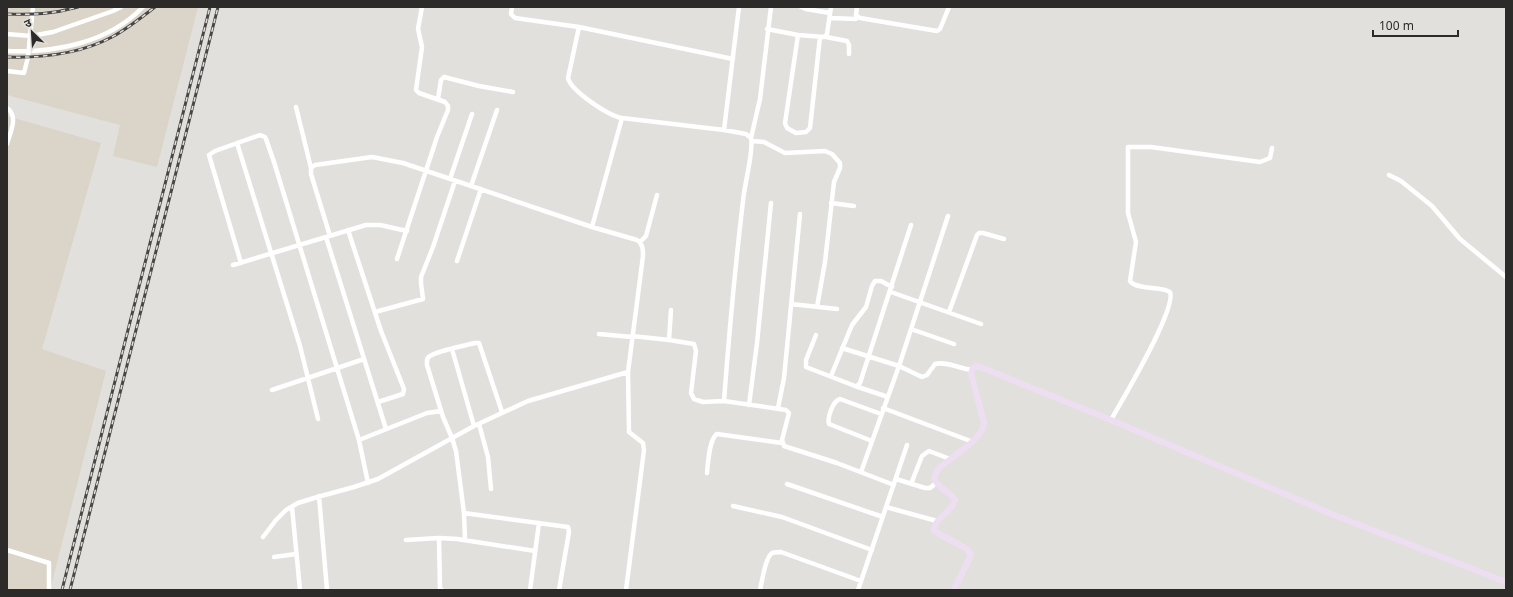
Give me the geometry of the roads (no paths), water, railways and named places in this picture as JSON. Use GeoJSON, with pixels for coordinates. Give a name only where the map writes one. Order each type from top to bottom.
{"type":"FeatureCollection","features":[{"type":"Feature","properties":{"kind":"street"},"geometry":{"type":"LineString","coordinates":[[7,71],[24,73],[29,51],[33,7]]}},
{"type":"Feature","properties":{"kind":"street"},"geometry":{"type":"LineString","coordinates":[[7,34],[30,36],[53,32],[121,7]]}},
{"type":"Feature","properties":{"kind":"street"},"geometry":{"type":"LineString","coordinates":[[7,51],[58,49],[93,39],[121,24],[143,7]]}},
{"type":"Feature","properties":{"kind":"street"},"geometry":{"type":"LineString","coordinates":[[398,258],[448,110],[448,106],[445,102],[419,93],[415,88],[422,47],[418,29],[422,7]]}},
{"type":"Feature","properties":{"kind":"street"},"geometry":{"type":"LineString","coordinates":[[512,7],[511,14],[515,18],[579,28],[733,59]]}},
{"type":"Feature","properties":{"kind":"street"},"geometry":{"type":"LineString","coordinates":[[724,130],[739,7]]}},
{"type":"Feature","properties":{"kind":"street"},"geometry":{"type":"LineString","coordinates":[[724,401],[734,276],[751,140],[760,99],[767,29],[771,7]]}},
{"type":"Feature","properties":{"kind":"street"},"geometry":{"type":"LineString","coordinates":[[801,7],[830,15],[856,19]]}},
{"type":"Feature","properties":{"kind":"street"},"geometry":{"type":"LineString","coordinates":[[798,35],[784,123],[787,128],[799,133],[806,132],[810,128],[823,37],[831,7]]}},
{"type":"Feature","properties":{"kind":"street"},"geometry":{"type":"LineString","coordinates":[[857,7],[856,15],[860,18],[937,31],[940,28],[949,7]]}},
{"type":"Feature","properties":{"kind":"street"},"geometry":{"type":"LineString","coordinates":[[579,28],[568,81],[602,110],[613,116],[746,134],[751,140],[764,142],[785,153],[822,150],[832,154],[838,161],[840,166],[834,182],[826,256],[817,307]]}},
{"type":"Feature","properties":{"kind":"street"},"geometry":{"type":"LineString","coordinates":[[767,29],[798,35],[847,41],[849,45],[848,54]]}},
{"type":"Feature","properties":{"kind":"street"},"geometry":{"type":"LineString","coordinates":[[438,99],[441,80],[444,77],[479,86],[513,92]]}},
{"type":"Feature","properties":{"kind":"street"},"geometry":{"type":"LineString","coordinates":[[296,107],[312,168],[311,174],[328,236],[386,429]]}},
{"type":"Feature","properties":{"kind":"street"},"geometry":{"type":"LineString","coordinates":[[7,108],[11,111],[13,116],[13,124],[7,144]]}},
{"type":"Feature","properties":{"kind":"street"},"geometry":{"type":"LineString","coordinates":[[471,186],[497,110]]}},
{"type":"Feature","properties":{"kind":"street"},"geometry":{"type":"LineString","coordinates":[[375,312],[423,299],[421,277],[433,247],[472,114]]}},
{"type":"Feature","properties":{"kind":"street"},"geometry":{"type":"LineString","coordinates":[[592,227],[622,118]]}},
{"type":"Feature","properties":{"kind":"street"},"geometry":{"type":"LineString","coordinates":[[241,263],[209,155],[215,150],[258,136],[265,137],[359,440],[368,483]]}},
{"type":"Feature","properties":{"kind":"street"},"geometry":{"type":"LineString","coordinates":[[237,143],[298,338],[318,419]]}},
{"type":"Feature","properties":{"kind":"street"},"geometry":{"type":"LineString","coordinates":[[1111,420],[1156,337],[1170,307],[1172,296],[1170,292],[1165,290],[1134,285],[1130,281],[1136,242],[1128,213],[1128,147],[1151,147],[1260,162],[1270,158],[1272,148]]}},
{"type":"Feature","properties":{"kind":"street"},"geometry":{"type":"LineString","coordinates":[[312,168],[315,165],[372,157],[403,163],[480,190],[640,242]]}},
{"type":"Feature","properties":{"kind":"street"},"geometry":{"type":"LineString","coordinates":[[1389,175],[1401,181],[1432,206],[1460,239],[1506,277]]}},
{"type":"Feature","properties":{"kind":"street"},"geometry":{"type":"LineString","coordinates":[[457,262],[480,190]]}},
{"type":"Feature","properties":{"kind":"street"},"geometry":{"type":"LineString","coordinates":[[640,242],[646,236],[657,195]]}},
{"type":"Feature","properties":{"kind":"street"},"geometry":{"type":"LineString","coordinates":[[749,405],[758,343],[771,203]]}},
{"type":"Feature","properties":{"kind":"street"},"geometry":{"type":"LineString","coordinates":[[831,203],[854,206]]}},
{"type":"Feature","properties":{"kind":"street"},"geometry":{"type":"LineString","coordinates":[[778,408],[784,378],[800,214]]}},
{"type":"Feature","properties":{"kind":"street"},"geometry":{"type":"LineString","coordinates":[[861,472],[899,366],[948,216]]}},
{"type":"Feature","properties":{"kind":"street"},"geometry":{"type":"LineString","coordinates":[[233,265],[348,230],[373,224],[386,225],[407,231]]}},
{"type":"Feature","properties":{"kind":"street"},"geometry":{"type":"LineString","coordinates":[[857,386],[860,383],[891,292],[911,225]]}},
{"type":"Feature","properties":{"kind":"street"},"geometry":{"type":"LineString","coordinates":[[348,230],[375,312],[404,391],[399,396],[378,402]]}},
{"type":"Feature","properties":{"kind":"street"},"geometry":{"type":"LineString","coordinates":[[949,312],[976,235],[982,233],[1004,239]]}},
{"type":"Feature","properties":{"kind":"street"},"geometry":{"type":"LineString","coordinates":[[626,590],[644,450],[643,443],[629,432],[628,372],[643,250],[640,242]]}},
{"type":"Feature","properties":{"kind":"street"},"geometry":{"type":"LineString","coordinates":[[831,376],[852,325],[866,307],[875,281],[881,281],[892,287]]}},
{"type":"Feature","properties":{"kind":"street"},"geometry":{"type":"LineString","coordinates":[[891,292],[981,324]]}},
{"type":"Feature","properties":{"kind":"street"},"geometry":{"type":"LineString","coordinates":[[791,304],[837,309]]}},
{"type":"Feature","properties":{"kind":"street"},"geometry":{"type":"LineString","coordinates":[[669,340],[671,310]]}},
{"type":"Feature","properties":{"kind":"street"},"geometry":{"type":"LineString","coordinates":[[911,329],[954,344]]}},
{"type":"Feature","properties":{"kind":"street"},"geometry":{"type":"LineString","coordinates":[[599,334],[691,342],[695,347],[691,393],[694,399],[703,402],[724,401],[786,410],[789,413],[782,443]]}},
{"type":"Feature","properties":{"kind":"street"},"geometry":{"type":"LineString","coordinates":[[816,334],[805,365],[810,369],[888,397]]}},
{"type":"Feature","properties":{"kind":"street"},"geometry":{"type":"LineString","coordinates":[[465,540],[464,512],[456,451],[441,411],[426,361],[430,356],[452,349],[475,343],[480,344],[502,412]]}},
{"type":"Feature","properties":{"kind":"street"},"geometry":{"type":"LineString","coordinates":[[842,348],[899,366],[922,377],[927,376],[935,364],[940,363],[964,370],[972,370],[976,366],[983,368],[1111,420],[1334,515],[1506,582]]}},
{"type":"Feature","properties":{"kind":"street"},"geometry":{"type":"LineString","coordinates":[[452,349],[474,426]]}},
{"type":"Feature","properties":{"kind":"street"},"geometry":{"type":"LineString","coordinates":[[272,390],[364,359]]}},
{"type":"Feature","properties":{"kind":"street"},"geometry":{"type":"LineString","coordinates":[[954,590],[971,555],[967,550],[935,532],[934,528],[937,522],[952,507],[955,500],[953,496],[936,483],[934,477],[937,471],[973,442],[983,430],[984,423],[974,388],[972,370]]}},
{"type":"Feature","properties":{"kind":"street"},"geometry":{"type":"LineString","coordinates":[[263,537],[276,520],[298,503],[368,483],[474,426],[528,401],[628,372]]}},
{"type":"Feature","properties":{"kind":"street"},"geometry":{"type":"LineString","coordinates":[[872,441],[829,424],[828,420],[835,402],[840,399],[882,414]]}},
{"type":"Feature","properties":{"kind":"street"},"geometry":{"type":"LineString","coordinates":[[883,408],[973,442]]}},
{"type":"Feature","properties":{"kind":"street"},"geometry":{"type":"LineString","coordinates":[[359,440],[427,413],[441,411]]}},
{"type":"Feature","properties":{"kind":"street"},"geometry":{"type":"LineString","coordinates":[[479,424],[488,457],[491,489]]}},
{"type":"Feature","properties":{"kind":"street"},"geometry":{"type":"LineString","coordinates":[[707,474],[712,442],[717,434],[782,443],[787,448],[861,472],[894,485]]}},
{"type":"Feature","properties":{"kind":"street"},"geometry":{"type":"LineString","coordinates":[[858,590],[907,445]]}},
{"type":"Feature","properties":{"kind":"street"},"geometry":{"type":"LineString","coordinates":[[911,484],[922,456],[925,453],[929,451],[950,459]]}},
{"type":"Feature","properties":{"kind":"street"},"geometry":{"type":"LineString","coordinates":[[896,479],[930,488],[936,483]]}},
{"type":"Feature","properties":{"kind":"street"},"geometry":{"type":"LineString","coordinates":[[787,484],[883,517]]}},
{"type":"Feature","properties":{"kind":"street"},"geometry":{"type":"LineString","coordinates":[[319,496],[327,590]]}},
{"type":"Feature","properties":{"kind":"street"},"geometry":{"type":"LineString","coordinates":[[733,506],[782,517],[872,550]]}},
{"type":"Feature","properties":{"kind":"street"},"geometry":{"type":"LineString","coordinates":[[292,507],[300,590]]}},
{"type":"Feature","properties":{"kind":"street"},"geometry":{"type":"LineString","coordinates":[[886,507],[937,522]]}},
{"type":"Feature","properties":{"kind":"street"},"geometry":{"type":"LineString","coordinates":[[464,512],[565,526],[569,529],[559,590]]}},
{"type":"Feature","properties":{"kind":"street"},"geometry":{"type":"LineString","coordinates":[[530,590],[539,523]]}},
{"type":"Feature","properties":{"kind":"street"},"geometry":{"type":"LineString","coordinates":[[406,540],[439,538],[465,540],[535,551]]}},
{"type":"Feature","properties":{"kind":"street"},"geometry":{"type":"LineString","coordinates":[[439,538],[440,589],[442,590]]}},
{"type":"Feature","properties":{"kind":"street"},"geometry":{"type":"LineString","coordinates":[[7,550],[50,563],[49,590]]}},
{"type":"Feature","properties":{"kind":"street"},"geometry":{"type":"LineString","coordinates":[[760,590],[767,560],[771,554],[775,552],[781,552],[861,581]]}},
{"type":"Feature","properties":{"kind":"street"},"geometry":{"type":"LineString","coordinates":[[274,557],[296,554]]}},
{"type":"Feature","properties":{"kind":"railway"},"geometry":{"type":"LineString","coordinates":[[7,14],[43,14],[78,7]]}},
{"type":"Feature","properties":{"kind":"railway"},"geometry":{"type":"LineString","coordinates":[[7,57],[48,56],[74,51],[100,43],[118,34],[155,7]]}},
{"type":"Feature","properties":{"kind":"railway"},"geometry":{"type":"LineString","coordinates":[[62,590],[210,7]]}},
{"type":"Feature","properties":{"kind":"railway"},"geometry":{"type":"LineString","coordinates":[[70,590],[218,7]]}}]}
